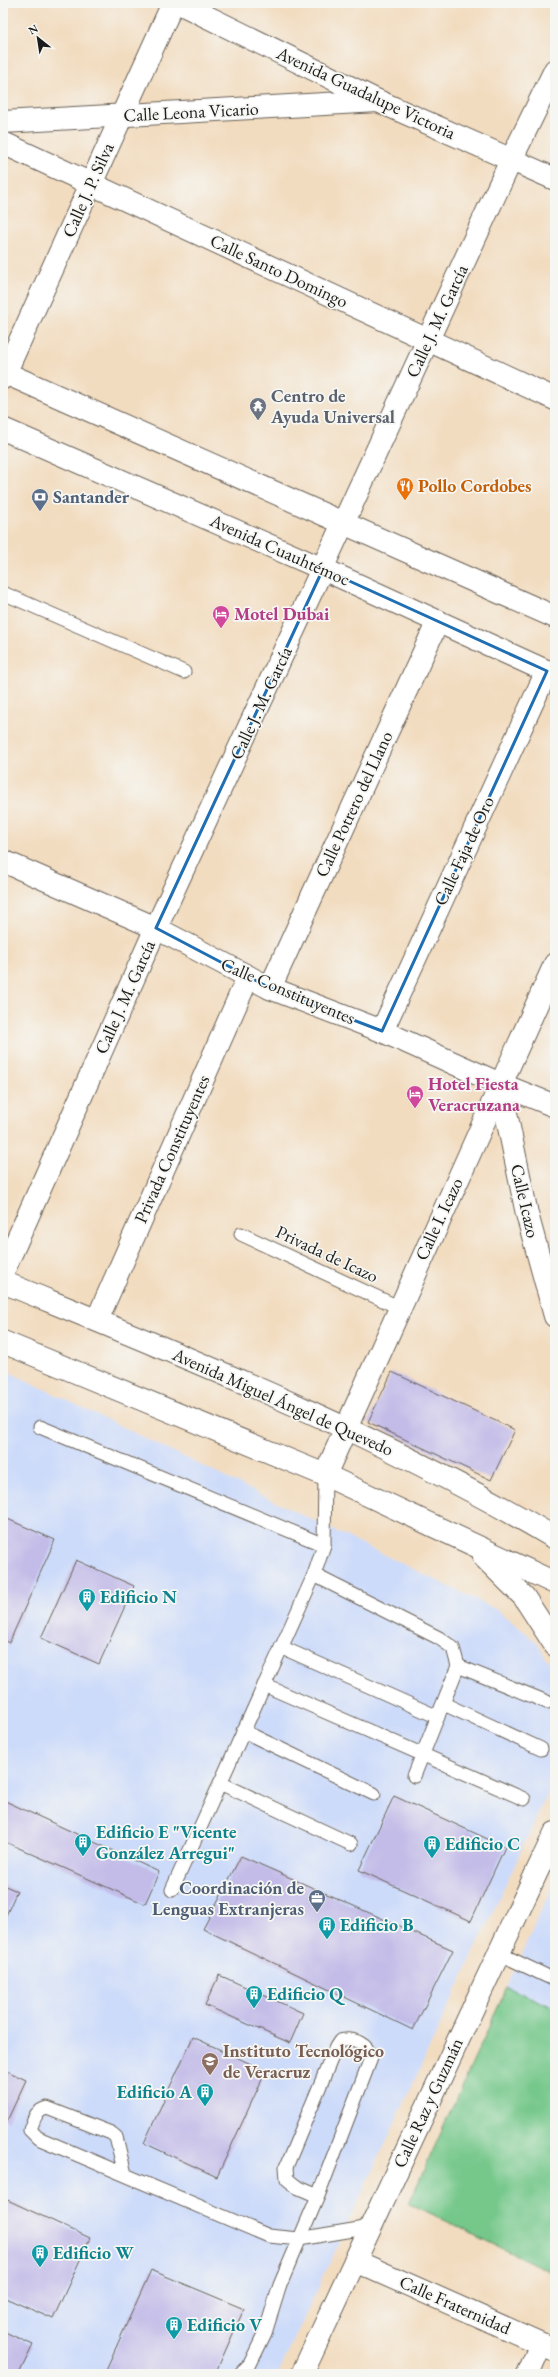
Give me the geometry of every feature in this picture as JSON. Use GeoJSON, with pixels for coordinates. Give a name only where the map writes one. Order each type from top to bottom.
{"type":"FeatureCollection","features":[{"type":"Feature","properties":{"kind":"street","name":"Calle J. P. Silva"},"geometry":{"type":"LineString","coordinates":[[4,374],[173,3]]}},
{"type":"Feature","properties":{"kind":"street","name":"Avenida Guadalupe Victoria"},"geometry":{"type":"LineString","coordinates":[[179,3],[378,101],[512,158],[555,179]]}},
{"type":"Feature","properties":{"kind":"street","name":"Calle J. M. García"},"geometry":{"type":"LineString","coordinates":[[3,1272],[156,928],[512,158],[553,81]]}},
{"type":"Feature","properties":{"kind":"street","name":"Calle Leona Vicario"},"geometry":{"type":"LineString","coordinates":[[3,122],[378,101]]}},
{"type":"Feature","properties":{"kind":"street","name":"Calle Santo Domingo"},"geometry":{"type":"LineString","coordinates":[[3,143],[90,185],[555,399]]}},
{"type":"Feature","properties":{"kind":"street"},"geometry":{"type":"LineString","coordinates":[[4,374],[344,522],[555,617]]}},
{"type":"Feature","properties":{"kind":"street","name":"Avenida Cuauhtémoc"},"geometry":{"type":"LineString","coordinates":[[3,429],[323,569],[551,673]]}},
{"type":"Feature","properties":{"kind":"street","name":"Calle Potrero del Llano"},"geometry":{"type":"LineString","coordinates":[[270,988],[438,621]]}},
{"type":"Feature","properties":{"kind":"street","name":"Calle Faja de Oro"},"geometry":{"type":"LineString","coordinates":[[382,1031],[551,673]]}},
{"type":"Feature","properties":{"kind":"street","name":"Calle Constituyentes"},"geometry":{"type":"LineString","coordinates":[[3,860],[156,928],[270,988],[382,1031],[500,1084],[555,1106]]}},
{"type":"Feature","properties":{"kind":"street","name":"Calle I. Icazo"},"geometry":{"type":"LineString","coordinates":[[325,1475],[398,1308],[555,964]]}},
{"type":"Feature","properties":{"kind":"street","name":"Privada Constituyentes"},"geometry":{"type":"LineString","coordinates":[[97,1320],[248,977]]}},
{"type":"Feature","properties":{"kind":"street","name":"Calle Icazo"},"geometry":{"type":"LineString","coordinates":[[500,1084],[527,1214],[555,1316]]}},
{"type":"Feature","properties":{"kind":"street","name":"Avenida Miguel Ángel de Quevedo"},"geometry":{"type":"LineString","coordinates":[[3,1282],[97,1320],[345,1427],[493,1501],[555,1538]]}},
{"type":"Feature","properties":{"kind":"street"},"geometry":{"type":"LineString","coordinates":[[3,1342],[325,1475],[555,1583]]}},
{"type":"Feature","properties":{"kind":"street"},"geometry":{"type":"LineString","coordinates":[[474,1546],[524,1597],[555,1645]]}},
{"type":"Feature","properties":{"kind":"street"},"geometry":{"type":"LineString","coordinates":[[510,1563],[555,1568]]}},
{"type":"Feature","properties":{"kind":"street","name":"Calle Raz y Guzmán"},"geometry":{"type":"LineString","coordinates":[[302,2374],[555,1833]]}},
{"type":"Feature","properties":{"kind":"street","name":"Calle Fraternidad"},"geometry":{"type":"LineString","coordinates":[[355,2261],[548,2347]]}},
{"type":"Feature","properties":{"kind":"street"},"geometry":{"type":"LineString","coordinates":[[528,2374],[548,2347]]}},
{"type":"Feature","properties":{"kind":"lane"},"geometry":{"type":"LineString","coordinates":[[3,594],[184,672]]}},
{"type":"Feature","properties":{"kind":"lane","name":"Privada de Icazo"},"geometry":{"type":"LineString","coordinates":[[241,1234],[398,1308]]}},
{"type":"Feature","properties":{"kind":"lane"},"geometry":{"type":"LineString","coordinates":[[40,1427],[324,1545]]}},
{"type":"Feature","properties":{"kind":"lane"},"geometry":{"type":"LineString","coordinates":[[172,1890],[314,1575],[324,1545],[325,1475]]}},
{"type":"Feature","properties":{"kind":"lane"},"geometry":{"type":"LineString","coordinates":[[314,1575],[439,1638],[453,1648],[458,1666],[414,1776]]}},
{"type":"Feature","properties":{"kind":"lane"},"geometry":{"type":"LineString","coordinates":[[281,1647],[438,1717]]}},
{"type":"Feature","properties":{"kind":"lane"},"geometry":{"type":"LineString","coordinates":[[458,1666],[547,1702]]}},
{"type":"Feature","properties":{"kind":"lane"},"geometry":{"type":"LineString","coordinates":[[264,1685],[524,1799]]}},
{"type":"Feature","properties":{"kind":"lane"},"geometry":{"type":"LineString","coordinates":[[444,1704],[541,1749]]}},
{"type":"Feature","properties":{"kind":"lane"},"geometry":{"type":"LineString","coordinates":[[243,1731],[374,1794]]}},
{"type":"Feature","properties":{"kind":"lane"},"geometry":{"type":"LineString","coordinates":[[220,1783],[351,1844]]}},
{"type":"Feature","properties":{"kind":"lane"},"geometry":{"type":"LineString","coordinates":[[498,1953],[555,1980]]}},
{"type":"Feature","properties":{"kind":"lane"},"geometry":{"type":"LineString","coordinates":[[240,2374],[250,2364],[265,2333],[280,2285],[298,2239],[318,2196],[371,2058],[369,2050],[364,2045],[348,2039],[340,2041],[336,2047],[286,2167],[287,2178],[297,2187],[318,2196]]}},
{"type":"Feature","properties":{"kind":"lane"},"geometry":{"type":"LineString","coordinates":[[125,2174],[119,2145],[111,2133],[47,2108],[41,2110],[35,2116],[30,2130],[38,2138],[269,2236],[298,2239],[370,2226]]}},
{"type":"Feature","properties":{"kind":"highlighted area"},"geometry":{"type":"Polygon","coordinates":[[[323,569],[547,671],[382,1031],[270,988],[156,928],[323,569]]]}},
{"type":"Feature","properties":{"kind":"shaded area","name":"Instituto Tecnológico de Veracruz"},"geometry":{"type":"Polygon","coordinates":[[[3,1369],[497,1610],[535,1640],[555,1672],[555,1778],[278,2374],[3,2374],[3,1369]]]}},
{"type":"Feature","properties":{"kind":"shaded area"},"geometry":{"type":"Polygon","coordinates":[[[555,1879],[555,2008],[507,1987],[555,1879]]]}},
{"type":"Feature","properties":{"kind":"green space"},"geometry":{"type":"Polygon","coordinates":[[[507,1987],[555,2008],[555,2274],[409,2203],[507,1987]]]}},
{"type":"Feature","properties":{"kind":"building"},"geometry":{"type":"Polygon","coordinates":[[[392,1372],[515,1430],[491,1480],[368,1422],[392,1372]]]}},
{"type":"Feature","properties":{"kind":"building"},"geometry":{"type":"Polygon","coordinates":[[[3,1517],[55,1540],[9,1643],[3,1640],[3,1517]]]}},
{"type":"Feature","properties":{"kind":"building","name":"Edificio N"},"geometry":{"type":"Polygon","coordinates":[[[76,1560],[134,1586],[99,1664],[41,1638],[76,1560]]]}},
{"type":"Feature","properties":{"kind":"building","name":"Edificio C"},"geometry":{"type":"Polygon","coordinates":[[[394,1796],[505,1847],[471,1921],[359,1870],[394,1796]]]}},
{"type":"Feature","properties":{"kind":"building","name":"Edificio E \"Vicente González Arregui\""},"geometry":{"type":"Polygon","coordinates":[[[3,1800],[159,1872],[145,1904],[3,1841],[3,1800]]]}},
{"type":"Feature","properties":{"kind":"building","name":"Edificio B"},"geometry":{"type":"Polygon","coordinates":[[[241,1856],[453,1950],[413,2030],[203,1929],[241,1856]]]}},
{"type":"Feature","properties":{"kind":"building"},"geometry":{"type":"Polygon","coordinates":[[[3,1885],[17,1891],[3,1922],[3,1885]]]}},
{"type":"Feature","properties":{"kind":"building","name":"Edificio Q"},"geometry":{"type":"Polygon","coordinates":[[[219,1975],[303,2013],[290,2043],[205,2005],[219,1975]]]}},
{"type":"Feature","properties":{"kind":"building","name":"Edificio A"},"geometry":{"type":"Polygon","coordinates":[[[193,2037],[266,2071],[217,2177],[144,2143],[193,2037]]]}},
{"type":"Feature","properties":{"kind":"building"},"geometry":{"type":"Polygon","coordinates":[[[3,2069],[26,2080],[7,2121],[3,2119],[3,2069]]]}},
{"type":"Feature","properties":{"kind":"building","name":"Edificio W"},"geometry":{"type":"Polygon","coordinates":[[[3,2198],[90,2238],[53,2319],[3,2297],[3,2198]]]}},
{"type":"Feature","properties":{"kind":"building","name":"Edificio V"},"geometry":{"type":"Polygon","coordinates":[[[151,2270],[244,2309],[215,2374],[104,2374],[151,2270]]]}},
{"type":"Feature","properties":{"kind":"building"},"geometry":{"type":"Polygon","coordinates":[[[3,2331],[33,2345],[19,2374],[3,2374],[3,2331]]]}},
{"type":"Feature","properties":{"kind":"place","name":"Centro de Ayuda Universal"},"geometry":{"type":"Point","coordinates":[258,421]}},
{"type":"Feature","properties":{"kind":"place","name":"Pollo Cordobes"},"geometry":{"type":"Point","coordinates":[405,501]}},
{"type":"Feature","properties":{"kind":"place","name":"Santander"},"geometry":{"type":"Point","coordinates":[40,512]}},
{"type":"Feature","properties":{"kind":"place","name":"Motel Dubai"},"geometry":{"type":"Point","coordinates":[221,629]}},
{"type":"Feature","properties":{"kind":"place","name":"Hotel Fiesta Veracruzana"},"geometry":{"type":"Point","coordinates":[415,1109]}},
{"type":"Feature","properties":{"kind":"place","name":"Edificio N"},"geometry":{"type":"Point","coordinates":[87,1612]}},
{"type":"Feature","properties":{"kind":"place","name":"Edificio E \"Vicente González Arregui\""},"geometry":{"type":"Point","coordinates":[83,1857]}},
{"type":"Feature","properties":{"kind":"place","name":"Edificio C"},"geometry":{"type":"Point","coordinates":[432,1859]}},
{"type":"Feature","properties":{"kind":"place","name":"Coordinación de Lenguas Extranjeras"},"geometry":{"type":"Point","coordinates":[317,1913]}},
{"type":"Feature","properties":{"kind":"place","name":"Edificio B"},"geometry":{"type":"Point","coordinates":[327,1940]}},
{"type":"Feature","properties":{"kind":"place","name":"Edificio Q"},"geometry":{"type":"Point","coordinates":[254,2009]}},
{"type":"Feature","properties":{"kind":"place","name":"Instituto Tecnológico de Veracruz"},"geometry":{"type":"Point","coordinates":[210,2076]}},
{"type":"Feature","properties":{"kind":"place","name":"Edificio A"},"geometry":{"type":"Point","coordinates":[205,2107]}},
{"type":"Feature","properties":{"kind":"place","name":"Edificio W"},"geometry":{"type":"Point","coordinates":[40,2268]}},
{"type":"Feature","properties":{"kind":"place","name":"Edificio V"},"geometry":{"type":"Point","coordinates":[174,2340]}}]}
